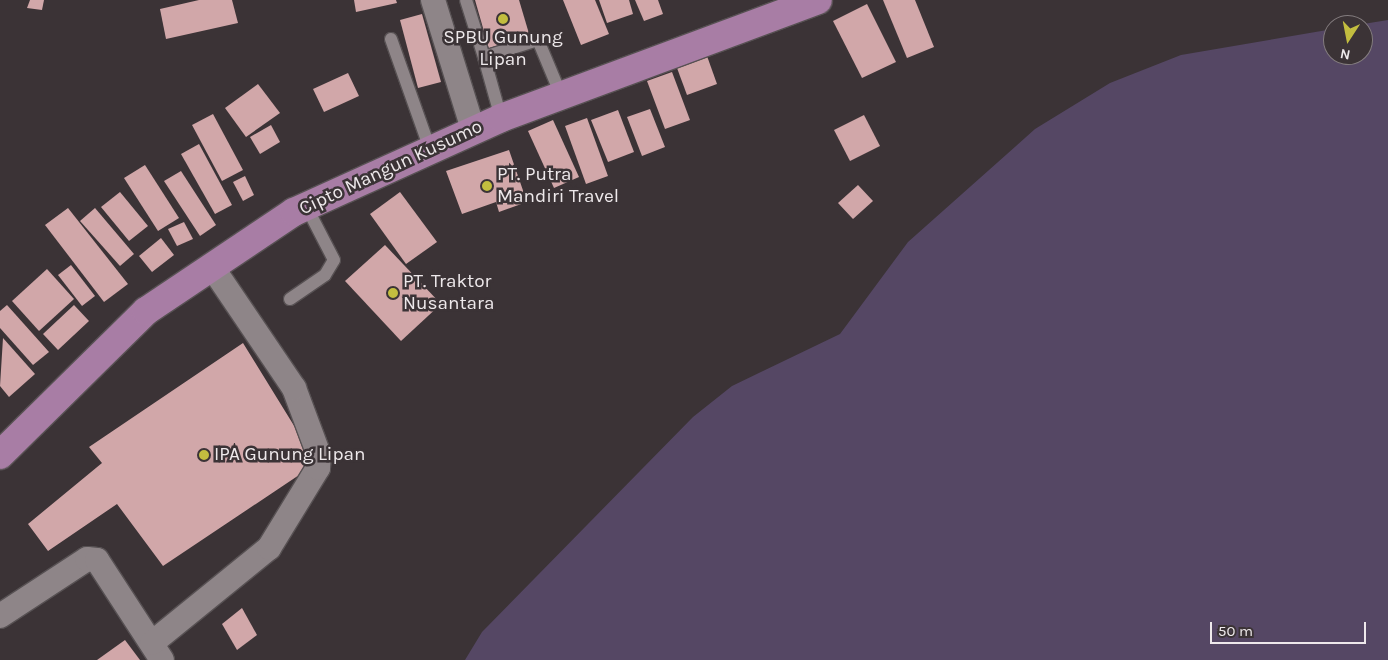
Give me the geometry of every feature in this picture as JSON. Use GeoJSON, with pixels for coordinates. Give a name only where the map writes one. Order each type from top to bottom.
{"type":"FeatureCollection","features":[{"type":"Feature","properties":{"kind":"highway","name":"Cipto Mangun Kusumo"},"geometry":{"type":"LineString","coordinates":[[0,456],[136,320],[212,267],[306,206],[473,129],[818,0]]}},
{"type":"Feature","properties":{"kind":"street"},"geometry":{"type":"LineString","coordinates":[[433,0],[473,129]]}},
{"type":"Feature","properties":{"kind":"street"},"geometry":{"type":"LineString","coordinates":[[0,616],[87,559],[97,560],[157,652],[269,548],[318,468],[319,455],[294,388],[212,267]]}},
{"type":"Feature","properties":{"kind":"lane"},"geometry":{"type":"LineString","coordinates":[[466,0],[501,118]]}},
{"type":"Feature","properties":{"kind":"lane"},"geometry":{"type":"LineString","coordinates":[[391,39],[430,149]]}},
{"type":"Feature","properties":{"kind":"lane"},"geometry":{"type":"LineString","coordinates":[[484,57],[538,40],[561,95]]}},
{"type":"Feature","properties":{"kind":"lane"},"geometry":{"type":"LineString","coordinates":[[290,299],[325,275],[334,260],[306,206]]}},
{"type":"Feature","properties":{"kind":"shaded area"},"geometry":{"type":"Polygon","coordinates":[[[1388,20],[1388,660],[465,660],[482,632],[693,417],[732,386],[840,334],[908,242],[1035,129],[1110,83],[1181,55],[1323,31],[1323,65],[1373,65],[1373,22],[1388,20]]]}},
{"type":"Feature","properties":{"kind":"building"},"geometry":{"type":"Polygon","coordinates":[[[30,0],[44,0],[42,10],[27,8],[30,0]]]}},
{"type":"Feature","properties":{"kind":"building"},"geometry":{"type":"Polygon","coordinates":[[[199,0],[232,0],[238,23],[166,39],[160,9],[199,0]]]}},
{"type":"Feature","properties":{"kind":"building"},"geometry":{"type":"Polygon","coordinates":[[[354,0],[396,0],[397,3],[356,12],[354,0]]]}},
{"type":"Feature","properties":{"kind":"building","name":"SPBU Gunung Lipan"},"geometry":{"type":"Polygon","coordinates":[[[475,0],[519,0],[530,37],[489,49],[475,0]]]}},
{"type":"Feature","properties":{"kind":"building"},"geometry":{"type":"Polygon","coordinates":[[[563,0],[595,0],[609,34],[581,45],[563,0]]]}},
{"type":"Feature","properties":{"kind":"building"},"geometry":{"type":"Polygon","coordinates":[[[599,0],[629,0],[633,14],[607,23],[599,0]]]}},
{"type":"Feature","properties":{"kind":"building"},"geometry":{"type":"Polygon","coordinates":[[[635,0],[658,0],[663,14],[644,21],[635,0]]]}},
{"type":"Feature","properties":{"kind":"building"},"geometry":{"type":"Polygon","coordinates":[[[883,0],[915,0],[934,47],[907,58],[883,0]]]}},
{"type":"Feature","properties":{"kind":"building"},"geometry":{"type":"Polygon","coordinates":[[[867,4],[896,62],[862,78],[833,21],[867,4]]]}},
{"type":"Feature","properties":{"kind":"building"},"geometry":{"type":"Polygon","coordinates":[[[422,14],[441,82],[418,88],[400,20],[422,14]]]}},
{"type":"Feature","properties":{"kind":"building"},"geometry":{"type":"Polygon","coordinates":[[[707,56],[717,84],[687,95],[677,68],[707,56]]]}},
{"type":"Feature","properties":{"kind":"building"},"geometry":{"type":"Polygon","coordinates":[[[672,72],[690,120],[665,129],[647,81],[672,72]]]}},
{"type":"Feature","properties":{"kind":"building"},"geometry":{"type":"Polygon","coordinates":[[[348,73],[359,96],[324,112],[313,89],[348,73]]]}},
{"type":"Feature","properties":{"kind":"building"},"geometry":{"type":"Polygon","coordinates":[[[258,84],[280,113],[246,137],[225,108],[258,84]]]}},
{"type":"Feature","properties":{"kind":"building"},"geometry":{"type":"Polygon","coordinates":[[[650,109],[665,147],[642,156],[627,117],[650,109]]]}},
{"type":"Feature","properties":{"kind":"building"},"geometry":{"type":"Polygon","coordinates":[[[618,110],[634,152],[608,162],[591,120],[618,110]]]}},
{"type":"Feature","properties":{"kind":"building"},"geometry":{"type":"Polygon","coordinates":[[[213,114],[243,170],[222,181],[192,125],[213,114]]]}},
{"type":"Feature","properties":{"kind":"building"},"geometry":{"type":"Polygon","coordinates":[[[864,115],[880,146],[850,161],[834,130],[864,115]]]}},
{"type":"Feature","properties":{"kind":"building"},"geometry":{"type":"Polygon","coordinates":[[[587,118],[608,176],[586,184],[565,126],[587,118]]]}},
{"type":"Feature","properties":{"kind":"building"},"geometry":{"type":"Polygon","coordinates":[[[553,120],[579,177],[554,188],[528,131],[553,120]]]}},
{"type":"Feature","properties":{"kind":"building"},"geometry":{"type":"Polygon","coordinates":[[[271,125],[280,142],[260,154],[250,137],[271,125]]]}},
{"type":"Feature","properties":{"kind":"building"},"geometry":{"type":"Polygon","coordinates":[[[199,144],[232,205],[215,214],[181,154],[199,144]]]}},
{"type":"Feature","properties":{"kind":"building","name":"PT. Putra Mandiri Travel"},"geometry":{"type":"Polygon","coordinates":[[[509,150],[527,202],[499,212],[496,202],[462,214],[446,171],[509,150]]]}},
{"type":"Feature","properties":{"kind":"building"},"geometry":{"type":"Polygon","coordinates":[[[145,165],[179,218],[158,231],[124,178],[145,165]]]}},
{"type":"Feature","properties":{"kind":"building"},"geometry":{"type":"Polygon","coordinates":[[[181,171],[216,225],[200,236],[164,181],[181,171]]]}},
{"type":"Feature","properties":{"kind":"building"},"geometry":{"type":"Polygon","coordinates":[[[245,176],[254,195],[243,201],[233,182],[245,176]]]}},
{"type":"Feature","properties":{"kind":"building"},"geometry":{"type":"Polygon","coordinates":[[[858,185],[873,201],[853,219],[838,203],[858,185]]]}},
{"type":"Feature","properties":{"kind":"building"},"geometry":{"type":"Polygon","coordinates":[[[120,192],[148,226],[129,241],[101,207],[120,192]]]}},
{"type":"Feature","properties":{"kind":"building"},"geometry":{"type":"Polygon","coordinates":[[[400,192],[437,242],[406,264],[370,214],[400,192]]]}},
{"type":"Feature","properties":{"kind":"building"},"geometry":{"type":"Polygon","coordinates":[[[68,208],[128,284],[104,302],[45,225],[68,208]]]}},
{"type":"Feature","properties":{"kind":"building"},"geometry":{"type":"Polygon","coordinates":[[[95,208],[134,254],[120,266],[80,221],[95,208]]]}},
{"type":"Feature","properties":{"kind":"building"},"geometry":{"type":"Polygon","coordinates":[[[184,222],[193,239],[177,246],[168,229],[184,222]]]}},
{"type":"Feature","properties":{"kind":"building"},"geometry":{"type":"Polygon","coordinates":[[[161,238],[174,255],[152,272],[139,256],[161,238]]]}},
{"type":"Feature","properties":{"kind":"building","name":"PT. Traktor Nusantara"},"geometry":{"type":"Polygon","coordinates":[[[385,245],[441,304],[401,341],[345,281],[385,245]]]}},
{"type":"Feature","properties":{"kind":"building"},"geometry":{"type":"Polygon","coordinates":[[[71,265],[95,296],[82,306],[58,275],[71,265]]]}},
{"type":"Feature","properties":{"kind":"building"},"geometry":{"type":"Polygon","coordinates":[[[47,269],[74,299],[39,331],[12,301],[47,269]]]}},
{"type":"Feature","properties":{"kind":"building"},"geometry":{"type":"Polygon","coordinates":[[[7,305],[49,352],[33,365],[0,328],[0,311],[7,305]]]}},
{"type":"Feature","properties":{"kind":"building"},"geometry":{"type":"Polygon","coordinates":[[[74,305],[89,321],[58,350],[43,334],[74,305]]]}},
{"type":"Feature","properties":{"kind":"building"},"geometry":{"type":"Polygon","coordinates":[[[3,338],[35,374],[9,397],[0,386],[3,338]]]}},
{"type":"Feature","properties":{"kind":"building","name":"IPA Gunung Lipan"},"geometry":{"type":"Polygon","coordinates":[[[243,343],[317,463],[163,566],[117,504],[48,551],[28,524],[102,463],[89,447],[243,343]]]}},
{"type":"Feature","properties":{"kind":"building"},"geometry":{"type":"Polygon","coordinates":[[[242,608],[257,635],[237,650],[222,624],[242,608]]]}},
{"type":"Feature","properties":{"kind":"building"},"geometry":{"type":"Polygon","coordinates":[[[125,640],[140,660],[97,660],[125,640]]]}},
{"type":"Feature","properties":{"kind":"place","name":"SPBU Gunung Lipan"},"geometry":{"type":"Point","coordinates":[503,19]}},
{"type":"Feature","properties":{"kind":"place","name":"PT. Putra Mandiri Travel"},"geometry":{"type":"Point","coordinates":[487,186]}},
{"type":"Feature","properties":{"kind":"place","name":"PT. Traktor Nusantara"},"geometry":{"type":"Point","coordinates":[393,293]}},
{"type":"Feature","properties":{"kind":"place","name":"IPA Gunung Lipan"},"geometry":{"type":"Point","coordinates":[204,455]}}]}
